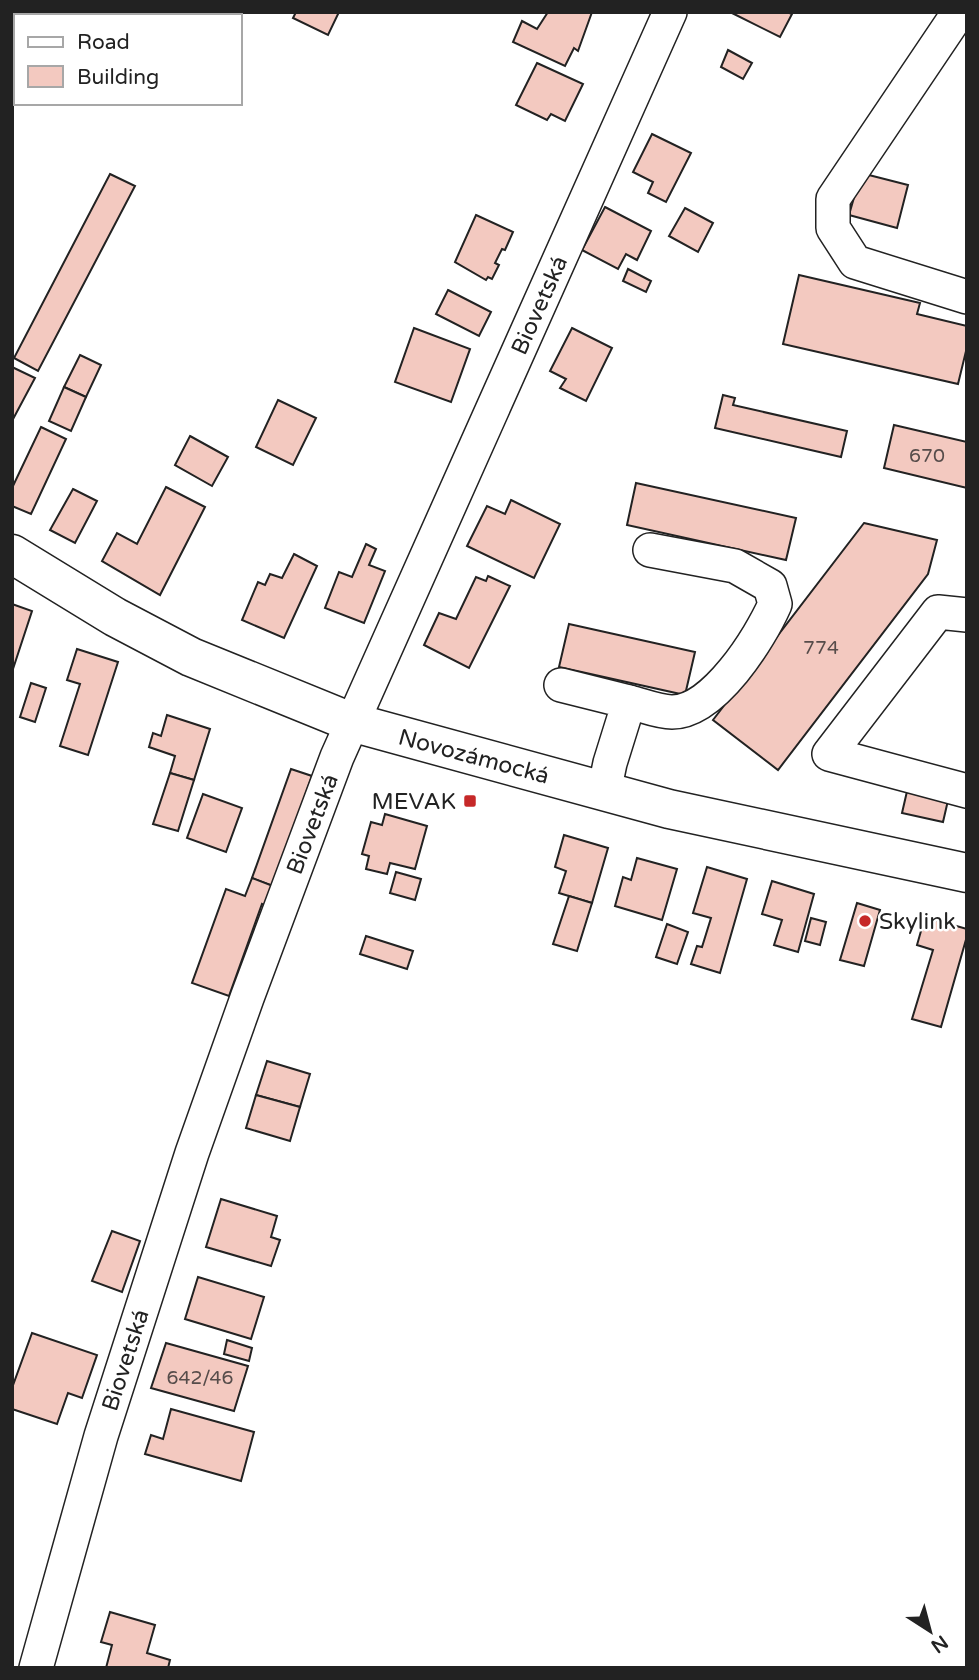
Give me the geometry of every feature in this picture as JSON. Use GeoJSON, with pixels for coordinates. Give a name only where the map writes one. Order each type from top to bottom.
{"type":"FeatureCollection","features":[{"type":"Feature","properties":{"kind":"main road","name":"Novozámocká"},"geometry":{"type":"LineString","coordinates":[[12,554],[115,617],[191,657],[351,722],[669,809],[967,873]]}},
{"type":"Feature","properties":{"kind":"street","name":"Biovetská"},"geometry":{"type":"LineString","coordinates":[[36,1668],[101,1436],[192,1153],[351,722],[670,12]]}},
{"type":"Feature","properties":{"kind":"street"},"geometry":{"type":"LineString","coordinates":[[959,12],[833,199],[832,228],[855,262],[967,297]]}},
{"type":"Feature","properties":{"kind":"street"},"geometry":{"type":"LineString","coordinates":[[561,685],[673,712],[696,704],[717,691],[764,629],[775,604],[770,586],[735,566],[650,550]]}},
{"type":"Feature","properties":{"kind":"street"},"geometry":{"type":"LineString","coordinates":[[967,615],[938,612],[829,754],[967,791]]}},
{"type":"Feature","properties":{"kind":"street"},"geometry":{"type":"LineString","coordinates":[[604,792],[629,702]]}},
{"type":"Feature","properties":{"kind":"building"},"geometry":{"type":"Polygon","coordinates":[[[296,12],[339,12],[328,35],[293,18],[296,12]]]}},
{"type":"Feature","properties":{"kind":"building"},"geometry":{"type":"Polygon","coordinates":[[[548,12],[592,12],[578,51],[574,48],[565,66],[513,42],[522,21],[537,29],[548,12]]]}},
{"type":"Feature","properties":{"kind":"building"},"geometry":{"type":"Polygon","coordinates":[[[730,12],[787,12],[792,14],[780,37],[730,12]]]}},
{"type":"Feature","properties":{"kind":"building"},"geometry":{"type":"Polygon","coordinates":[[[728,50],[752,63],[743,79],[721,67],[728,50]]]}},
{"type":"Feature","properties":{"kind":"building"},"geometry":{"type":"Polygon","coordinates":[[[537,63],[583,84],[565,121],[551,114],[547,120],[516,105],[537,63]]]}},
{"type":"Feature","properties":{"kind":"building"},"geometry":{"type":"Polygon","coordinates":[[[652,134],[691,153],[666,202],[648,193],[653,182],[633,172],[652,134]]]}},
{"type":"Feature","properties":{"kind":"building"},"geometry":{"type":"Polygon","coordinates":[[[861,173],[908,185],[897,228],[849,215],[861,173]]]}},
{"type":"Feature","properties":{"kind":"building"},"geometry":{"type":"Polygon","coordinates":[[[110,174],[135,186],[38,371],[14,358],[110,174]]]}},
{"type":"Feature","properties":{"kind":"building"},"geometry":{"type":"Polygon","coordinates":[[[605,207],[651,231],[637,260],[626,254],[618,269],[582,250],[605,207]]]}},
{"type":"Feature","properties":{"kind":"building"},"geometry":{"type":"Polygon","coordinates":[[[685,208],[713,223],[698,252],[669,236],[685,208]]]}},
{"type":"Feature","properties":{"kind":"building"},"geometry":{"type":"Polygon","coordinates":[[[476,215],[513,232],[505,250],[502,249],[495,263],[499,265],[492,279],[488,277],[486,280],[455,262],[476,215]]]}},
{"type":"Feature","properties":{"kind":"building"},"geometry":{"type":"Polygon","coordinates":[[[628,269],[651,281],[646,292],[623,281],[628,269]]]}},
{"type":"Feature","properties":{"kind":"building"},"geometry":{"type":"Polygon","coordinates":[[[799,275],[920,303],[917,314],[967,326],[967,347],[958,384],[783,344],[799,275]]]}},
{"type":"Feature","properties":{"kind":"building"},"geometry":{"type":"Polygon","coordinates":[[[448,290],[491,312],[479,336],[436,314],[448,290]]]}},
{"type":"Feature","properties":{"kind":"building"},"geometry":{"type":"Polygon","coordinates":[[[414,328],[470,349],[451,402],[395,382],[414,328]]]}},
{"type":"Feature","properties":{"kind":"building"},"geometry":{"type":"Polygon","coordinates":[[[572,328],[612,348],[586,401],[560,388],[566,379],[550,371],[572,328]]]}},
{"type":"Feature","properties":{"kind":"building"},"geometry":{"type":"Polygon","coordinates":[[[80,355],[101,365],[86,397],[64,387],[80,355]]]}},
{"type":"Feature","properties":{"kind":"building"},"geometry":{"type":"Polygon","coordinates":[[[12,367],[35,378],[12,421],[12,367]]]}},
{"type":"Feature","properties":{"kind":"building"},"geometry":{"type":"Polygon","coordinates":[[[64,387],[86,397],[71,431],[49,421],[64,387]]]}},
{"type":"Feature","properties":{"kind":"building"},"geometry":{"type":"Polygon","coordinates":[[[723,395],[735,398],[733,405],[847,431],[841,457],[715,428],[723,395]]]}},
{"type":"Feature","properties":{"kind":"building"},"geometry":{"type":"Polygon","coordinates":[[[278,400],[316,418],[293,465],[256,447],[278,400]]]}},
{"type":"Feature","properties":{"kind":"building"},"geometry":{"type":"Polygon","coordinates":[[[894,425],[967,442],[967,488],[884,468],[894,425]]]}},
{"type":"Feature","properties":{"kind":"building"},"geometry":{"type":"Polygon","coordinates":[[[41,427],[66,439],[31,514],[12,506],[12,488],[41,427]]]}},
{"type":"Feature","properties":{"kind":"building"},"geometry":{"type":"Polygon","coordinates":[[[190,436],[228,457],[212,486],[175,465],[190,436]]]}},
{"type":"Feature","properties":{"kind":"building"},"geometry":{"type":"Polygon","coordinates":[[[636,483],[796,518],[786,560],[627,525],[636,483]]]}},
{"type":"Feature","properties":{"kind":"building"},"geometry":{"type":"Polygon","coordinates":[[[166,487],[205,507],[160,595],[102,561],[117,533],[137,544],[166,487]]]}},
{"type":"Feature","properties":{"kind":"building"},"geometry":{"type":"Polygon","coordinates":[[[73,489],[97,501],[75,543],[50,530],[73,489]]]}},
{"type":"Feature","properties":{"kind":"building"},"geometry":{"type":"Polygon","coordinates":[[[511,500],[560,524],[534,578],[467,546],[487,506],[505,514],[511,500]]]}},
{"type":"Feature","properties":{"kind":"building"},"geometry":{"type":"Polygon","coordinates":[[[864,523],[937,540],[928,574],[778,770],[713,720],[864,523]]]}},
{"type":"Feature","properties":{"kind":"building"},"geometry":{"type":"Polygon","coordinates":[[[366,544],[376,549],[369,565],[385,571],[364,623],[325,608],[339,572],[352,577],[366,544]]]}},
{"type":"Feature","properties":{"kind":"building"},"geometry":{"type":"Polygon","coordinates":[[[294,554],[317,566],[284,638],[242,620],[258,582],[265,585],[270,574],[282,578],[294,554]]]}},
{"type":"Feature","properties":{"kind":"building"},"geometry":{"type":"Polygon","coordinates":[[[488,576],[510,586],[469,668],[424,645],[439,613],[456,619],[476,577],[486,581],[488,576]]]}},
{"type":"Feature","properties":{"kind":"building"},"geometry":{"type":"Polygon","coordinates":[[[12,604],[32,611],[12,672],[12,604]]]}},
{"type":"Feature","properties":{"kind":"building"},"geometry":{"type":"Polygon","coordinates":[[[569,624],[695,652],[685,695],[559,667],[569,624]]]}},
{"type":"Feature","properties":{"kind":"building"},"geometry":{"type":"Polygon","coordinates":[[[77,649],[118,662],[88,755],[60,746],[80,684],[67,680],[77,649]]]}},
{"type":"Feature","properties":{"kind":"building"},"geometry":{"type":"Polygon","coordinates":[[[31,683],[46,688],[35,722],[20,717],[31,683]]]}},
{"type":"Feature","properties":{"kind":"building"},"geometry":{"type":"Polygon","coordinates":[[[167,715],[210,729],[194,780],[170,773],[175,756],[149,747],[153,733],[161,736],[167,715]]]}},
{"type":"Feature","properties":{"kind":"building"},"geometry":{"type":"Polygon","coordinates":[[[291,769],[312,776],[273,886],[252,878],[291,769]]]}},
{"type":"Feature","properties":{"kind":"building"},"geometry":{"type":"Polygon","coordinates":[[[170,773],[194,780],[178,831],[153,824],[170,773]]]}},
{"type":"Feature","properties":{"kind":"building"},"geometry":{"type":"Polygon","coordinates":[[[908,787],[949,796],[943,822],[902,813],[908,787]]]}},
{"type":"Feature","properties":{"kind":"building"},"geometry":{"type":"Polygon","coordinates":[[[203,794],[242,808],[226,852],[187,838],[203,794]]]}},
{"type":"Feature","properties":{"kind":"building"},"geometry":{"type":"Polygon","coordinates":[[[385,814],[427,826],[415,869],[390,863],[387,874],[366,869],[369,856],[362,854],[371,822],[382,825],[385,814]]]}},
{"type":"Feature","properties":{"kind":"building"},"geometry":{"type":"Polygon","coordinates":[[[564,835],[608,848],[592,903],[559,893],[566,871],[555,867],[564,835]]]}},
{"type":"Feature","properties":{"kind":"building"},"geometry":{"type":"Polygon","coordinates":[[[637,858],[677,869],[662,920],[615,906],[623,877],[631,880],[637,858]]]}},
{"type":"Feature","properties":{"kind":"building"},"geometry":{"type":"Polygon","coordinates":[[[707,867],[747,879],[720,973],[691,964],[697,946],[702,947],[711,918],[693,913],[707,867]]]}},
{"type":"Feature","properties":{"kind":"building"},"geometry":{"type":"Polygon","coordinates":[[[396,872],[421,879],[415,900],[390,893],[396,872]]]}},
{"type":"Feature","properties":{"kind":"building"},"geometry":{"type":"Polygon","coordinates":[[[252,878],[273,886],[266,906],[262,904],[229,996],[192,983],[226,889],[245,896],[252,878]]]}},
{"type":"Feature","properties":{"kind":"building"},"geometry":{"type":"Polygon","coordinates":[[[772,881],[814,894],[798,952],[774,945],[782,920],[762,914],[772,881]]]}},
{"type":"Feature","properties":{"kind":"building"},"geometry":{"type":"Polygon","coordinates":[[[569,896],[592,903],[577,951],[553,944],[569,896]]]}},
{"type":"Feature","properties":{"kind":"building"},"geometry":{"type":"Polygon","coordinates":[[[857,903],[880,910],[864,966],[840,960],[857,903]]]}},
{"type":"Feature","properties":{"kind":"building"},"geometry":{"type":"Polygon","coordinates":[[[925,917],[967,929],[941,1027],[912,1019],[933,950],[917,945],[925,917]]]}},
{"type":"Feature","properties":{"kind":"building"},"geometry":{"type":"Polygon","coordinates":[[[811,918],[826,922],[820,945],[805,941],[811,918]]]}},
{"type":"Feature","properties":{"kind":"building"},"geometry":{"type":"Polygon","coordinates":[[[667,924],[688,932],[677,964],[656,957],[667,924]]]}},
{"type":"Feature","properties":{"kind":"building"},"geometry":{"type":"Polygon","coordinates":[[[366,936],[413,951],[407,969],[360,954],[366,936]]]}},
{"type":"Feature","properties":{"kind":"building"},"geometry":{"type":"Polygon","coordinates":[[[267,1061],[310,1074],[300,1107],[256,1095],[267,1061]]]}},
{"type":"Feature","properties":{"kind":"building"},"geometry":{"type":"Polygon","coordinates":[[[256,1095],[300,1107],[290,1141],[246,1128],[256,1095]]]}},
{"type":"Feature","properties":{"kind":"building"},"geometry":{"type":"Polygon","coordinates":[[[221,1199],[277,1216],[271,1237],[280,1240],[271,1266],[206,1247],[221,1199]]]}},
{"type":"Feature","properties":{"kind":"building"},"geometry":{"type":"Polygon","coordinates":[[[112,1231],[140,1241],[122,1292],[92,1281],[112,1231]]]}},
{"type":"Feature","properties":{"kind":"building"},"geometry":{"type":"Polygon","coordinates":[[[198,1277],[264,1297],[251,1339],[185,1319],[198,1277]]]}},
{"type":"Feature","properties":{"kind":"building"},"geometry":{"type":"Polygon","coordinates":[[[32,1333],[97,1355],[82,1398],[68,1393],[57,1424],[12,1409],[12,1388],[32,1333]]]}},
{"type":"Feature","properties":{"kind":"building"},"geometry":{"type":"Polygon","coordinates":[[[227,1340],[252,1348],[249,1361],[224,1354],[227,1340]]]}},
{"type":"Feature","properties":{"kind":"building"},"geometry":{"type":"Polygon","coordinates":[[[166,1343],[248,1366],[234,1411],[151,1388],[166,1343]]]}},
{"type":"Feature","properties":{"kind":"building"},"geometry":{"type":"Polygon","coordinates":[[[171,1409],[254,1432],[241,1481],[145,1454],[151,1435],[163,1439],[171,1409]]]}},
{"type":"Feature","properties":{"kind":"building"},"geometry":{"type":"Polygon","coordinates":[[[110,1612],[155,1625],[147,1653],[170,1660],[168,1668],[106,1668],[112,1645],[101,1642],[110,1612]]]}},
{"type":"Feature","properties":{"kind":"place","name":"MEVAK"},"geometry":{"type":"Point","coordinates":[470,801]}},
{"type":"Feature","properties":{"kind":"place","name":"Skylink"},"geometry":{"type":"Point","coordinates":[865,921]}}]}
